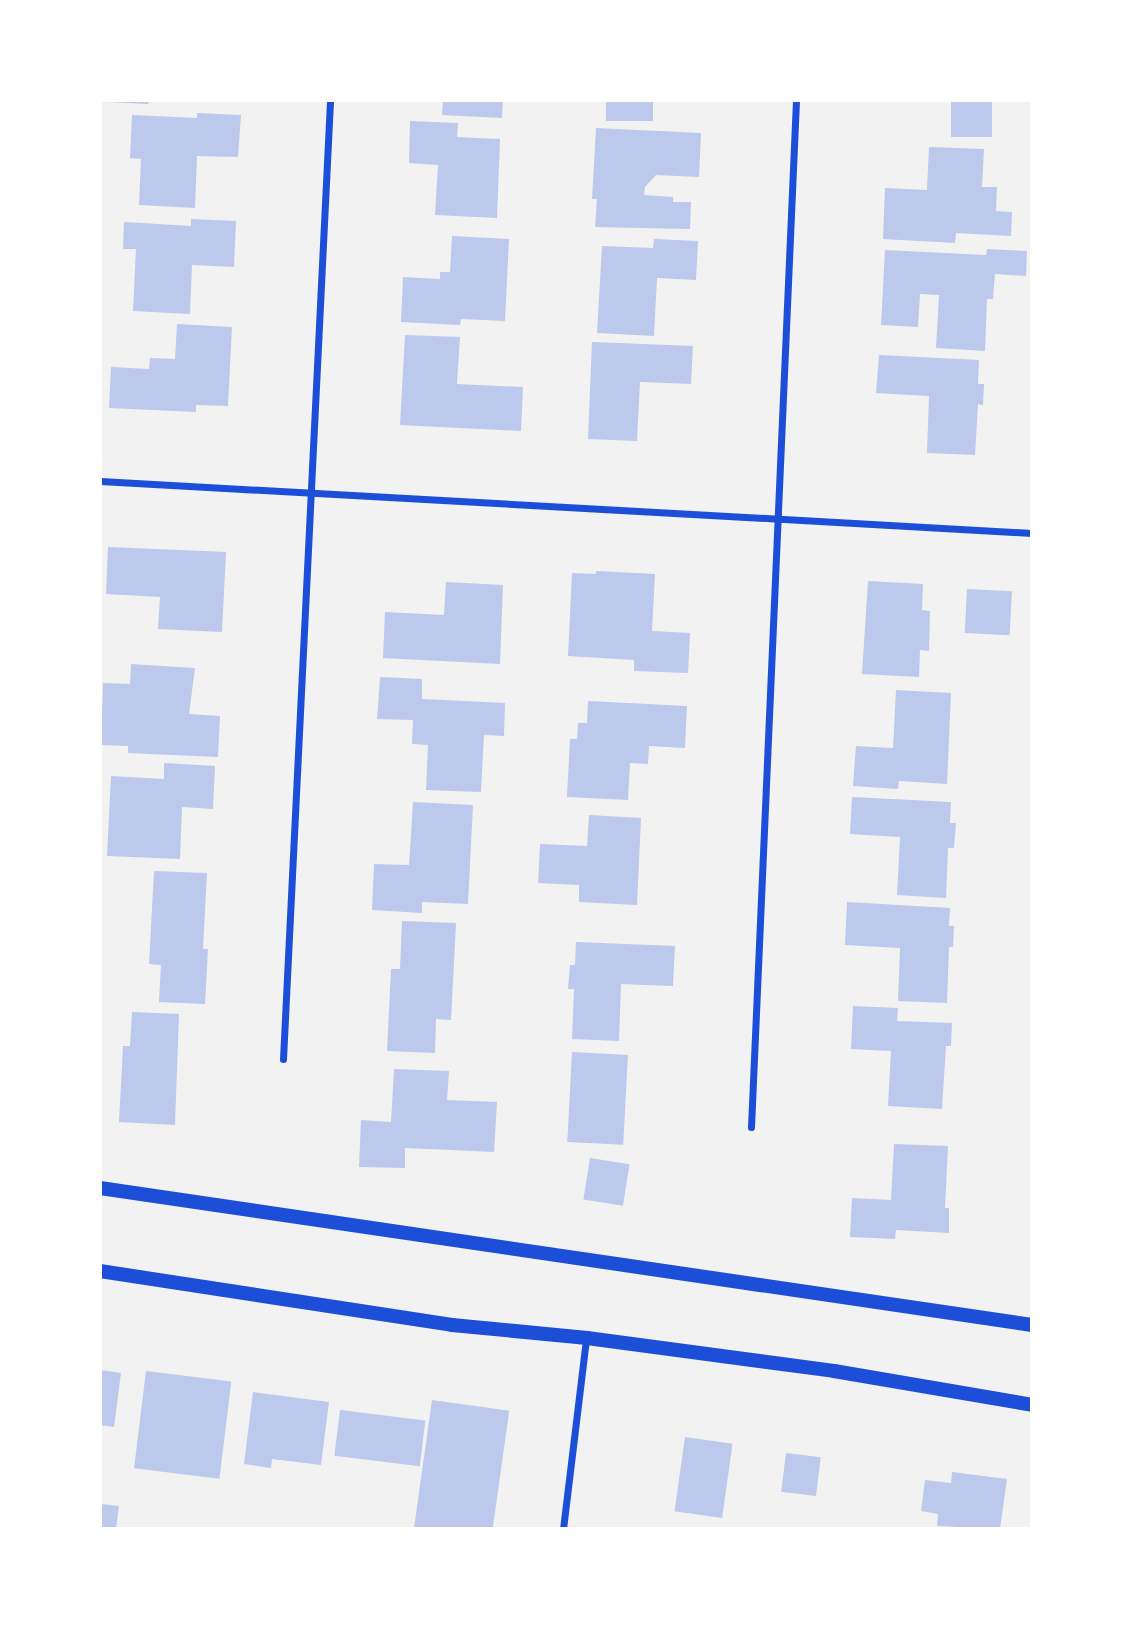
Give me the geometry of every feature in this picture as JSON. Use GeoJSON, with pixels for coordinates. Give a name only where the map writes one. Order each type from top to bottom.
{"type":"FeatureCollection","features":[{"type":"Feature","properties":{"kind":"main road"},"geometry":{"type":"LineString","coordinates":[[100,1188],[1032,1325]]}},
{"type":"Feature","properties":{"kind":"main road"},"geometry":{"type":"LineString","coordinates":[[100,1271],[452,1325],[587,1338],[834,1371],[1032,1405]]}},
{"type":"Feature","properties":{"kind":"street"},"geometry":{"type":"LineString","coordinates":[[283,1059],[330,100]]}},
{"type":"Feature","properties":{"kind":"street"},"geometry":{"type":"LineString","coordinates":[[751,1127],[796,100]]}},
{"type":"Feature","properties":{"kind":"street"},"geometry":{"type":"LineString","coordinates":[[100,481],[1032,533]]}},
{"type":"Feature","properties":{"kind":"street"},"geometry":{"type":"LineString","coordinates":[[563,1529],[587,1338]]}},
{"type":"Feature","properties":{"kind":"building"},"geometry":{"type":"Polygon","coordinates":[[[107,100],[149,100],[148,104],[107,100]]]}},
{"type":"Feature","properties":{"kind":"building"},"geometry":{"type":"Polygon","coordinates":[[[443,100],[503,100],[502,118],[442,115],[443,100]]]}},
{"type":"Feature","properties":{"kind":"building"},"geometry":{"type":"Polygon","coordinates":[[[606,100],[653,100],[653,121],[606,121],[606,100]]]}},
{"type":"Feature","properties":{"kind":"building"},"geometry":{"type":"Polygon","coordinates":[[[951,100],[992,100],[992,137],[951,137],[951,100]]]}},
{"type":"Feature","properties":{"kind":"building"},"geometry":{"type":"Polygon","coordinates":[[[197,113],[241,115],[238,157],[197,156],[195,208],[139,205],[141,159],[130,158],[132,115],[197,118],[197,113]]]}},
{"type":"Feature","properties":{"kind":"building"},"geometry":{"type":"Polygon","coordinates":[[[410,121],[458,123],[457,137],[500,139],[497,218],[435,215],[438,165],[409,163],[410,121]]]}},
{"type":"Feature","properties":{"kind":"building"},"geometry":{"type":"Polygon","coordinates":[[[596,128],[701,133],[699,177],[656,175],[645,187],[644,195],[673,197],[673,202],[691,202],[690,229],[595,227],[597,199],[592,199],[596,128]]]}},
{"type":"Feature","properties":{"kind":"building"},"geometry":{"type":"Polygon","coordinates":[[[929,147],[984,149],[982,187],[997,187],[996,211],[1012,212],[1011,236],[956,233],[955,243],[883,239],[885,188],[927,190],[929,147]]]}},
{"type":"Feature","properties":{"kind":"building"},"geometry":{"type":"Polygon","coordinates":[[[191,219],[236,221],[234,267],[192,265],[190,314],[133,311],[136,249],[123,249],[124,222],[191,226],[191,219]]]}},
{"type":"Feature","properties":{"kind":"building"},"geometry":{"type":"Polygon","coordinates":[[[452,236],[509,239],[505,321],[461,319],[460,325],[401,322],[403,277],[440,279],[440,272],[450,272],[452,236]]]}},
{"type":"Feature","properties":{"kind":"building"},"geometry":{"type":"Polygon","coordinates":[[[654,239],[698,241],[696,280],[657,278],[654,336],[597,333],[602,246],[653,248],[654,239]]]}},
{"type":"Feature","properties":{"kind":"building"},"geometry":{"type":"Polygon","coordinates":[[[987,249],[1027,251],[1026,276],[995,274],[993,299],[987,299],[985,351],[936,348],[939,295],[920,294],[918,327],[881,325],[885,250],[986,255],[987,249]]]}},
{"type":"Feature","properties":{"kind":"building"},"geometry":{"type":"Polygon","coordinates":[[[177,324],[232,327],[228,406],[196,405],[196,412],[109,408],[111,367],[149,369],[150,358],[175,359],[177,324]]]}},
{"type":"Feature","properties":{"kind":"building"},"geometry":{"type":"Polygon","coordinates":[[[405,335],[460,337],[457,384],[523,387],[521,431],[400,425],[405,335]]]}},
{"type":"Feature","properties":{"kind":"building"},"geometry":{"type":"Polygon","coordinates":[[[592,342],[693,346],[691,384],[640,382],[637,441],[588,439],[592,342]]]}},
{"type":"Feature","properties":{"kind":"building"},"geometry":{"type":"Polygon","coordinates":[[[879,355],[979,360],[978,384],[984,384],[983,405],[978,404],[975,455],[927,453],[929,396],[876,393],[879,355]]]}},
{"type":"Feature","properties":{"kind":"building"},"geometry":{"type":"Polygon","coordinates":[[[108,547],[226,552],[222,632],[158,629],[160,597],[106,594],[108,547]]]}},
{"type":"Feature","properties":{"kind":"building"},"geometry":{"type":"Polygon","coordinates":[[[596,571],[655,574],[652,631],[690,633],[688,673],[634,671],[634,660],[568,656],[572,573],[596,574],[596,571]]]}},
{"type":"Feature","properties":{"kind":"building"},"geometry":{"type":"Polygon","coordinates":[[[868,581],[923,584],[922,610],[930,611],[929,651],[920,650],[919,677],[862,674],[868,581]]]}},
{"type":"Feature","properties":{"kind":"building"},"geometry":{"type":"Polygon","coordinates":[[[446,582],[503,585],[500,664],[383,658],[385,612],[444,615],[446,582]]]}},
{"type":"Feature","properties":{"kind":"building"},"geometry":{"type":"Polygon","coordinates":[[[967,589],[1012,591],[1010,635],[965,633],[967,589]]]}},
{"type":"Feature","properties":{"kind":"building"},"geometry":{"type":"Polygon","coordinates":[[[131,664],[195,668],[189,714],[220,716],[218,757],[128,753],[128,746],[101,745],[103,683],[130,684],[131,664]]]}},
{"type":"Feature","properties":{"kind":"building"},"geometry":{"type":"Polygon","coordinates":[[[380,677],[422,679],[422,699],[505,703],[504,736],[484,735],[481,792],[426,790],[428,745],[412,744],[413,720],[377,719],[380,677]]]}},
{"type":"Feature","properties":{"kind":"building"},"geometry":{"type":"Polygon","coordinates":[[[896,690],[951,693],[947,784],[899,781],[898,789],[853,786],[856,746],[893,748],[896,690]]]}},
{"type":"Feature","properties":{"kind":"building"},"geometry":{"type":"Polygon","coordinates":[[[588,701],[687,706],[685,748],[649,746],[648,764],[630,763],[628,800],[567,797],[570,739],[577,739],[578,723],[587,723],[588,701]]]}},
{"type":"Feature","properties":{"kind":"building"},"geometry":{"type":"Polygon","coordinates":[[[164,763],[215,766],[213,809],[182,807],[180,859],[107,856],[111,776],[164,779],[164,763]]]}},
{"type":"Feature","properties":{"kind":"building"},"geometry":{"type":"Polygon","coordinates":[[[852,797],[951,802],[950,823],[956,823],[954,848],[948,848],[946,898],[897,895],[900,837],[850,834],[852,797]]]}},
{"type":"Feature","properties":{"kind":"building"},"geometry":{"type":"Polygon","coordinates":[[[413,802],[473,805],[468,904],[422,902],[422,913],[372,910],[374,864],[409,865],[413,802]]]}},
{"type":"Feature","properties":{"kind":"building"},"geometry":{"type":"Polygon","coordinates":[[[589,815],[641,818],[637,905],[579,902],[579,885],[538,883],[540,844],[587,846],[589,815]]]}},
{"type":"Feature","properties":{"kind":"building"},"geometry":{"type":"Polygon","coordinates":[[[154,871],[207,873],[203,949],[208,949],[205,1004],[159,1002],[161,965],[149,964],[154,871]]]}},
{"type":"Feature","properties":{"kind":"building"},"geometry":{"type":"Polygon","coordinates":[[[847,902],[950,908],[949,926],[954,926],[953,947],[949,947],[947,1003],[898,1001],[900,948],[845,945],[847,902]]]}},
{"type":"Feature","properties":{"kind":"building"},"geometry":{"type":"Polygon","coordinates":[[[402,921],[456,923],[451,1020],[436,1019],[435,1053],[387,1051],[391,969],[400,969],[402,921]]]}},
{"type":"Feature","properties":{"kind":"building"},"geometry":{"type":"Polygon","coordinates":[[[576,942],[675,946],[673,986],[621,984],[619,1041],[572,1039],[574,989],[568,989],[570,965],[575,965],[576,942]]]}},
{"type":"Feature","properties":{"kind":"building"},"geometry":{"type":"Polygon","coordinates":[[[853,1006],[898,1008],[897,1021],[952,1023],[951,1046],[946,1046],[942,1109],[888,1106],[891,1051],[851,1049],[853,1006]]]}},
{"type":"Feature","properties":{"kind":"building"},"geometry":{"type":"Polygon","coordinates":[[[132,1012],[179,1014],[175,1125],[119,1122],[123,1046],[130,1046],[132,1012]]]}},
{"type":"Feature","properties":{"kind":"building"},"geometry":{"type":"Polygon","coordinates":[[[572,1052],[628,1055],[623,1145],[567,1142],[572,1052]]]}},
{"type":"Feature","properties":{"kind":"building"},"geometry":{"type":"Polygon","coordinates":[[[394,1069],[449,1071],[447,1100],[497,1102],[494,1152],[405,1148],[405,1168],[359,1167],[361,1120],[391,1122],[394,1069]]]}},
{"type":"Feature","properties":{"kind":"building"},"geometry":{"type":"Polygon","coordinates":[[[894,1144],[948,1146],[945,1208],[949,1208],[949,1233],[896,1230],[895,1239],[850,1237],[852,1198],[891,1200],[894,1144]]]}},
{"type":"Feature","properties":{"kind":"building"},"geometry":{"type":"Polygon","coordinates":[[[590,1158],[630,1164],[623,1206],[583,1199],[590,1158]]]}},
{"type":"Feature","properties":{"kind":"building"},"geometry":{"type":"Polygon","coordinates":[[[100,1370],[121,1373],[114,1427],[100,1425],[100,1370]]]}},
{"type":"Feature","properties":{"kind":"building"},"geometry":{"type":"Polygon","coordinates":[[[146,1371],[231,1381],[219,1479],[134,1468],[146,1371]]]}},
{"type":"Feature","properties":{"kind":"building"},"geometry":{"type":"Polygon","coordinates":[[[253,1392],[329,1402],[321,1465],[272,1459],[271,1468],[244,1464],[253,1392]]]}},
{"type":"Feature","properties":{"kind":"building"},"geometry":{"type":"Polygon","coordinates":[[[432,1400],[509,1411],[493,1529],[414,1529],[432,1400]]]}},
{"type":"Feature","properties":{"kind":"building"},"geometry":{"type":"Polygon","coordinates":[[[340,1410],[425,1420],[420,1466],[334,1456],[340,1410]]]}},
{"type":"Feature","properties":{"kind":"building"},"geometry":{"type":"Polygon","coordinates":[[[685,1437],[733,1444],[722,1518],[675,1511],[685,1437]]]}},
{"type":"Feature","properties":{"kind":"building"},"geometry":{"type":"Polygon","coordinates":[[[786,1453],[821,1457],[816,1496],[781,1492],[786,1453]]]}},
{"type":"Feature","properties":{"kind":"building"},"geometry":{"type":"Polygon","coordinates":[[[952,1472],[1007,1479],[1000,1529],[937,1526],[938,1514],[921,1511],[925,1480],[951,1483],[952,1472]]]}},
{"type":"Feature","properties":{"kind":"building"},"geometry":{"type":"Polygon","coordinates":[[[100,1504],[119,1506],[116,1529],[100,1529],[100,1504]]]}}]}
